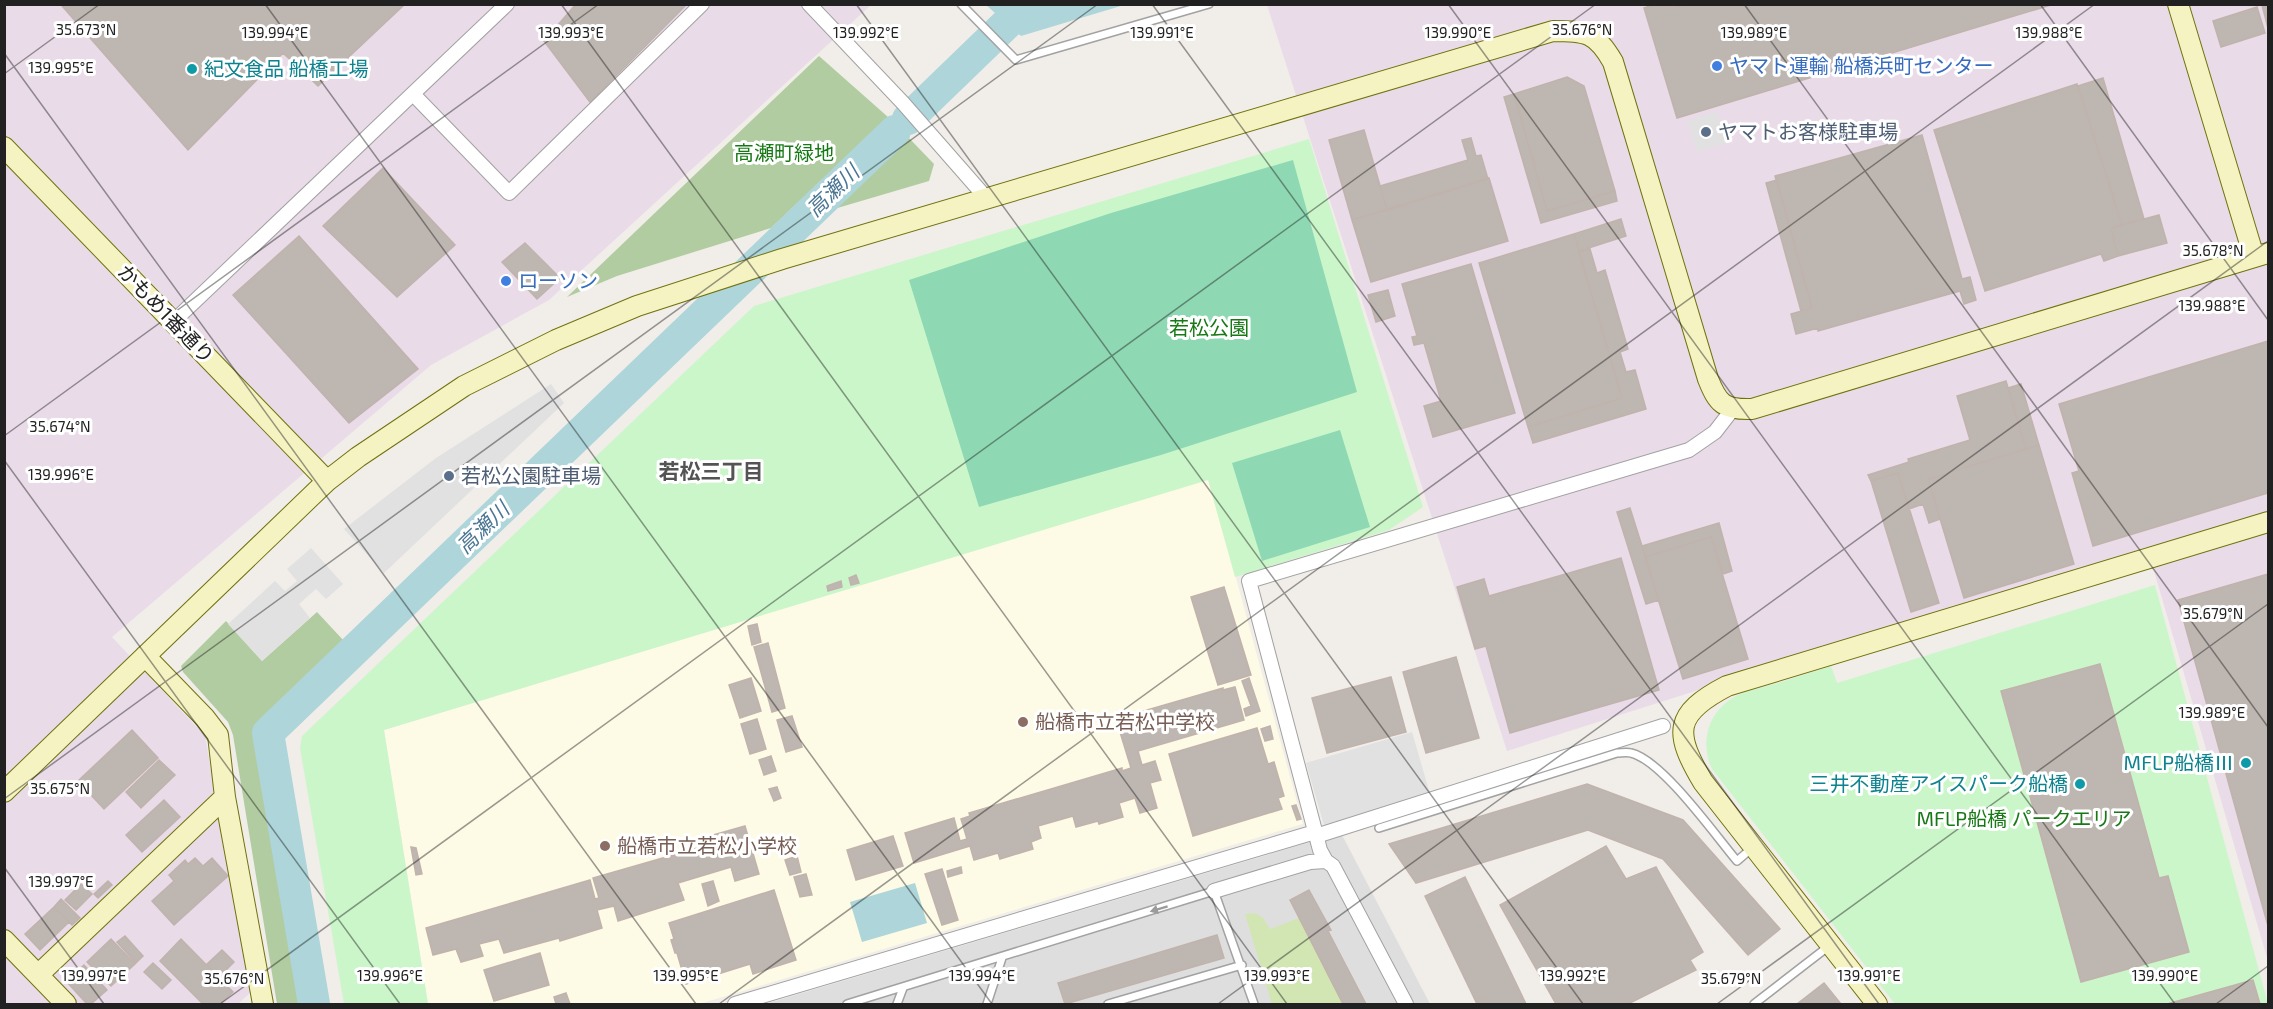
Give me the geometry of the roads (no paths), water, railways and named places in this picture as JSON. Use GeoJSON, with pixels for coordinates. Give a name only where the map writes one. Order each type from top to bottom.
{"type":"FeatureCollection","features":[{"type":"Feature","properties":{"kind":"street"},"geometry":{"type":"LineString","coordinates":[[174,321],[507,4]]}},
{"type":"Feature","properties":{"kind":"street"},"geometry":{"type":"LineString","coordinates":[[414,95],[509,193],[702,4]]}},
{"type":"Feature","properties":{"kind":"street"},"geometry":{"type":"LineString","coordinates":[[4,792],[327,481],[358,457],[454,392],[484,375],[556,340],[637,306],[782,259],[988,200],[1553,31],[1576,31],[1591,36],[1603,44],[1613,62],[1708,379],[1713,391],[1732,410],[1752,409],[2261,255],[2178,4]]}},
{"type":"Feature","properties":{"kind":"street"},"geometry":{"type":"LineString","coordinates":[[816,7],[988,200]]}},
{"type":"Feature","properties":{"kind":"street","name":"かもめ1番通り"},"geometry":{"type":"LineString","coordinates":[[4,147],[327,481]]}},
{"type":"Feature","properties":{"kind":"street"},"geometry":{"type":"LineString","coordinates":[[1406,1005],[1333,866],[1326,861],[1320,850],[1249,580],[1689,450],[1714,432],[1732,410]]}},
{"type":"Feature","properties":{"kind":"street"},"geometry":{"type":"LineString","coordinates":[[1877,1005],[1703,782],[1688,757],[1682,737],[1685,722],[1695,708],[1708,696],[1727,686],[2268,522]]}},
{"type":"Feature","properties":{"kind":"street"},"geometry":{"type":"LineString","coordinates":[[145,656],[205,718],[218,735],[225,797],[258,1001]]}},
{"type":"Feature","properties":{"kind":"street"},"geometry":{"type":"LineString","coordinates":[[735,1005],[1315,834],[1663,726]]}},
{"type":"Feature","properties":{"kind":"street"},"geometry":{"type":"LineString","coordinates":[[39,975],[225,797]]}},
{"type":"Feature","properties":{"kind":"street"},"geometry":{"type":"LineString","coordinates":[[1214,891],[1310,862],[1326,861]]}},
{"type":"Feature","properties":{"kind":"street"},"geometry":{"type":"LineString","coordinates":[[4,940],[66,1005]]}},
{"type":"Feature","properties":{"kind":"lane"},"geometry":{"type":"LineString","coordinates":[[961,4],[1016,60],[1209,4]]}},
{"type":"Feature","properties":{"kind":"lane"},"geometry":{"type":"LineString","coordinates":[[1379,828],[1617,753],[1631,753],[1652,764],[1668,779],[1737,861],[1754,847]]}},
{"type":"Feature","properties":{"kind":"lane"},"geometry":{"type":"LineString","coordinates":[[847,1005],[1214,891],[1242,965],[1254,1005]]}},
{"type":"Feature","properties":{"kind":"lane"},"geometry":{"type":"LineString","coordinates":[[1754,1005],[1831,944]]}},
{"type":"Feature","properties":{"kind":"lane"},"geometry":{"type":"LineString","coordinates":[[987,1005],[1002,958]]}},
{"type":"Feature","properties":{"kind":"lane"},"geometry":{"type":"LineString","coordinates":[[1108,1005],[1242,965]]}},
{"type":"Feature","properties":{"kind":"lane"},"geometry":{"type":"LineString","coordinates":[[897,1005],[903,988]]}},
{"type":"Feature","properties":{"kind":"water"},"geometry":{"type":"Polygon","coordinates":[[[986,5],[1124,5],[1021,36],[986,5]]]}},
{"type":"Feature","properties":{"kind":"water"},"geometry":{"type":"Polygon","coordinates":[[[915,883],[927,923],[862,942],[850,902],[915,883]]]}},
{"type":"Feature","properties":{"kind":"waterway","name":"高瀬川"},"geometry":{"type":"LineString","coordinates":[[908,119],[1027,4]]}},
{"type":"Feature","properties":{"kind":"waterway","name":"高瀬川"},"geometry":{"type":"LineString","coordinates":[[314,1004],[268,733],[895,131]]}},
{"type":"Feature","properties":{"kind":"place","name":"ヤマト運輸 船橋浜町センター"},"geometry":{"type":"Point","coordinates":[1717,66]}},
{"type":"Feature","properties":{"kind":"place","name":"紀文食品 船橋工場"},"geometry":{"type":"Point","coordinates":[192,69]}},
{"type":"Feature","properties":{"kind":"place","name":"ヤマトお客様駐車場"},"geometry":{"type":"Point","coordinates":[1706,132]}},
{"type":"Feature","properties":{"kind":"place","name":"ローソン"},"geometry":{"type":"Point","coordinates":[506,281]}},
{"type":"Feature","properties":{"kind":"place","name":"若松公園駐車場"},"geometry":{"type":"Point","coordinates":[449,476]}},
{"type":"Feature","properties":{"kind":"place","name":"船橋市立若松中学校"},"geometry":{"type":"Point","coordinates":[1023,722]}},
{"type":"Feature","properties":{"kind":"place","name":"MFLP船橋Ⅲ"},"geometry":{"type":"Point","coordinates":[2246,763]}},
{"type":"Feature","properties":{"kind":"place","name":"三井不動産アイスパーク船橋"},"geometry":{"type":"Point","coordinates":[2080,784]}},
{"type":"Feature","properties":{"kind":"place","name":"船橋市立若松小学校"},"geometry":{"type":"Point","coordinates":[605,846]}},
{"type":"Feature","properties":{"kind":"district","name":"若松三丁目"},"geometry":{"type":"Point","coordinates":[711,472]}},
{"type":"Feature","properties":{"kind":"park label","name":"高瀬町緑地"},"geometry":{"type":"Point","coordinates":[784,153]}},
{"type":"Feature","properties":{"kind":"park label","name":"若松公園"},"geometry":{"type":"Point","coordinates":[1209,328]}},
{"type":"Feature","properties":{"kind":"park label","name":"MFLP船橋 パークエリア"},"geometry":{"type":"Point","coordinates":[2024,819]}}]}
